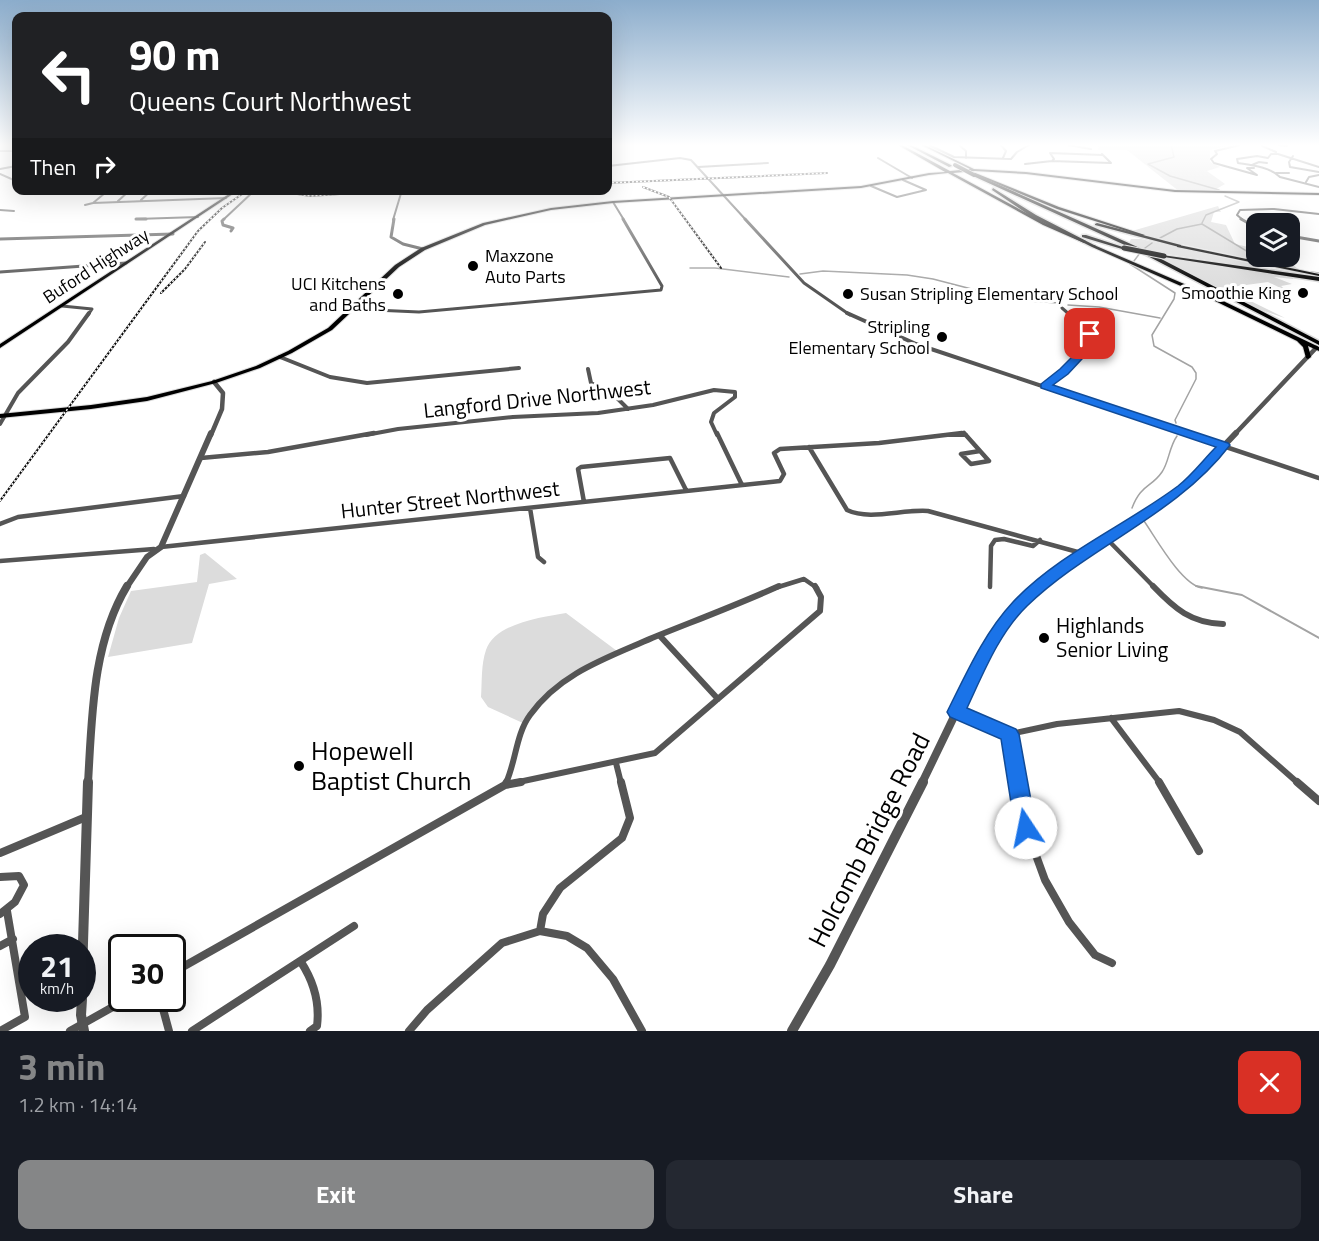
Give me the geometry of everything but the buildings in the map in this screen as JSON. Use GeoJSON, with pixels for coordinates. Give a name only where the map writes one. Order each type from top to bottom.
{"type":"FeatureCollection","features":[{"type":"Feature","properties":{"kind":"highway"},"geometry":{"type":"LineString","coordinates":[[999,193],[1094,246]]}},
{"type":"Feature","properties":{"kind":"highway"},"geometry":{"type":"LineString","coordinates":[[1012,193],[1140,250],[1318,346]]}},
{"type":"Feature","properties":{"kind":"highway"},"geometry":{"type":"LineString","coordinates":[[1042,206],[1118,231],[1179,246]]}},
{"type":"Feature","properties":{"kind":"highway"},"geometry":{"type":"LineString","coordinates":[[1053,225],[1124,248],[1164,256],[1319,277]]}},
{"type":"Feature","properties":{"kind":"highway"},"geometry":{"type":"LineString","coordinates":[[1296,335],[1319,334]]}},
{"type":"Feature","properties":{"kind":"main road"},"geometry":{"type":"LineString","coordinates":[[1,414],[112,404],[158,396],[214,382],[280,357],[326,331],[397,266],[423,249],[454,234],[509,217],[551,208],[754,193]]}},
{"type":"Feature","properties":{"kind":"main road"},"geometry":{"type":"LineString","coordinates":[[996,193],[1044,224],[1296,335],[1306,348],[1308,357]]}},
{"type":"Feature","properties":{"kind":"main road"},"geometry":{"type":"LineString","coordinates":[[1023,193],[1065,211],[1179,246],[1319,277]]}},
{"type":"Feature","properties":{"kind":"main road"},"geometry":{"type":"LineString","coordinates":[[1263,193],[1299,193]]}},
{"type":"Feature","properties":{"kind":"main road","name":"Buford Highway"},"geometry":{"type":"LineString","coordinates":[[0,346],[230,195]]}},
{"type":"Feature","properties":{"kind":"street"},"geometry":{"type":"LineString","coordinates":[[888,193],[897,197],[913,193]]}},
{"type":"Feature","properties":{"kind":"street"},"geometry":{"type":"LineString","coordinates":[[93,203],[103,195]]}},
{"type":"Feature","properties":{"kind":"street"},"geometry":{"type":"LineString","coordinates":[[117,202],[125,195]]}},
{"type":"Feature","properties":{"kind":"street"},"geometry":{"type":"LineString","coordinates":[[141,200],[146,195]]}},
{"type":"Feature","properties":{"kind":"street"},"geometry":{"type":"LineString","coordinates":[[231,231],[233,228],[223,225],[222,221],[250,195]]}},
{"type":"Feature","properties":{"kind":"street"},"geometry":{"type":"LineString","coordinates":[[401,195],[390,232],[391,237],[403,244],[423,249]]}},
{"type":"Feature","properties":{"kind":"street"},"geometry":{"type":"LineString","coordinates":[[723,195],[798,276],[824,300],[863,324],[1319,478]]}},
{"type":"Feature","properties":{"kind":"street"},"geometry":{"type":"LineString","coordinates":[[86,205],[141,200],[226,198]]}},
{"type":"Feature","properties":{"kind":"street"},"geometry":{"type":"LineString","coordinates":[[352,309],[419,312],[661,290],[661,285],[614,202]]}},
{"type":"Feature","properties":{"kind":"street"},"geometry":{"type":"LineString","coordinates":[[1246,222],[1237,215],[1240,210],[1274,209],[1319,214]]}},
{"type":"Feature","properties":{"kind":"street"},"geometry":{"type":"LineString","coordinates":[[0,210],[14,212]]}},
{"type":"Feature","properties":{"kind":"street"},"geometry":{"type":"LineString","coordinates":[[136,219],[198,217]]}},
{"type":"Feature","properties":{"kind":"street"},"geometry":{"type":"LineString","coordinates":[[0,239],[173,234]]}},
{"type":"Feature","properties":{"kind":"street"},"geometry":{"type":"LineString","coordinates":[[1300,238],[1319,241]]}},
{"type":"Feature","properties":{"kind":"street"},"geometry":{"type":"LineString","coordinates":[[0,272],[128,263]]}},
{"type":"Feature","properties":{"kind":"street"},"geometry":{"type":"LineString","coordinates":[[0,424],[1,414],[18,393],[68,342],[92,309],[62,306]]}},
{"type":"Feature","properties":{"kind":"street"},"geometry":{"type":"LineString","coordinates":[[1045,386],[1090,345],[1091,339],[1085,328],[1069,316],[1071,313],[1062,308]]}},
{"type":"Feature","properties":{"kind":"street","name":"Holcomb Bridge Road"},"geometry":{"type":"LineString","coordinates":[[792,1031],[830,965],[978,667],[1006,620],[1042,585],[1106,538],[1184,488],[1318,346]]}},
{"type":"Feature","properties":{"kind":"street"},"geometry":{"type":"LineString","coordinates":[[280,357],[331,377],[367,383],[519,368]]}},
{"type":"Feature","properties":{"kind":"street"},"geometry":{"type":"LineString","coordinates":[[588,369],[591,383],[615,396],[628,409]]}},
{"type":"Feature","properties":{"kind":"street"},"geometry":{"type":"LineString","coordinates":[[83,934],[86,817],[93,709],[103,648],[118,604],[134,576],[158,548],[201,458],[210,431],[223,405],[223,391],[214,382]]}},
{"type":"Feature","properties":{"kind":"street","name":"Langford Drive Northwest"},"geometry":{"type":"LineString","coordinates":[[201,458],[268,452],[403,428],[628,409],[714,390],[732,391],[735,394],[733,399],[714,413],[711,422],[742,485]]}},
{"type":"Feature","properties":{"kind":"street"},"geometry":{"type":"LineString","coordinates":[[742,485],[780,481],[783,474],[774,451],[879,443],[964,433],[989,461],[970,464],[961,454],[980,451]]}},
{"type":"Feature","properties":{"kind":"street"},"geometry":{"type":"LineString","coordinates":[[808,447],[847,510],[858,515],[912,510],[928,511],[1085,554]]}},
{"type":"Feature","properties":{"kind":"street"},"geometry":{"type":"LineString","coordinates":[[584,502],[578,468],[581,467],[670,458],[686,490]]}},
{"type":"Feature","properties":{"kind":"street","name":"Hunter Street Northwest"},"geometry":{"type":"LineString","coordinates":[[0,561],[158,548],[742,485]]}},
{"type":"Feature","properties":{"kind":"street"},"geometry":{"type":"LineString","coordinates":[[0,524],[18,517],[184,496]]}},
{"type":"Feature","properties":{"kind":"street"},"geometry":{"type":"LineString","coordinates":[[530,508],[538,556],[544,562]]}},
{"type":"Feature","properties":{"kind":"street"},"geometry":{"type":"LineString","coordinates":[[1106,538],[1167,602],[1187,618],[1202,624],[1222,624]]}},
{"type":"Feature","properties":{"kind":"street"},"geometry":{"type":"LineString","coordinates":[[990,587],[991,546],[995,540],[1004,539],[1033,546],[1040,540]]}},
{"type":"Feature","properties":{"kind":"street"},"geometry":{"type":"LineString","coordinates":[[186,966],[505,785],[616,763],[660,750],[822,610],[820,594],[808,581],[800,579],[597,660],[565,678],[545,696],[527,718],[511,774],[505,785]]}},
{"type":"Feature","properties":{"kind":"street"},"geometry":{"type":"LineString","coordinates":[[660,636],[718,699]]}},
{"type":"Feature","properties":{"kind":"street"},"geometry":{"type":"LineString","coordinates":[[956,712],[1010,734],[1057,724],[1179,711],[1214,720],[1240,732],[1319,801]]}},
{"type":"Feature","properties":{"kind":"street"},"geometry":{"type":"LineString","coordinates":[[1111,718],[1167,792],[1199,851]]}},
{"type":"Feature","properties":{"kind":"street"},"geometry":{"type":"LineString","coordinates":[[1010,734],[1026,828],[1045,880],[1069,922],[1095,955],[1112,963]]}},
{"type":"Feature","properties":{"kind":"street"},"geometry":{"type":"LineString","coordinates":[[540,931],[543,914],[560,888],[622,838],[630,818],[616,763]]}},
{"type":"Feature","properties":{"kind":"street"},"geometry":{"type":"LineString","coordinates":[[0,853],[86,817]]}},
{"type":"Feature","properties":{"kind":"street"},"geometry":{"type":"LineString","coordinates":[[0,877],[19,876],[24,885],[16,900],[4,912],[13,939],[25,1017],[0,1031]]}},
{"type":"Feature","properties":{"kind":"street"},"geometry":{"type":"LineString","coordinates":[[192,1031],[302,962],[354,926]]}},
{"type":"Feature","properties":{"kind":"street"},"geometry":{"type":"LineString","coordinates":[[409,1031],[427,1010],[502,943],[540,931],[567,936],[587,948],[613,979],[642,1031]]}},
{"type":"Feature","properties":{"kind":"street"},"geometry":{"type":"LineString","coordinates":[[0,946],[13,939]]}},
{"type":"Feature","properties":{"kind":"street"},"geometry":{"type":"LineString","coordinates":[[302,962],[316,993],[319,1016],[317,1026],[310,1031]]}},
{"type":"Feature","properties":{"kind":"street"},"geometry":{"type":"LineString","coordinates":[[70,1031],[83,1027],[108,1011]]}},
{"type":"Feature","properties":{"kind":"street"},"geometry":{"type":"LineString","coordinates":[[82,1012],[83,1027]]}},
{"type":"Feature","properties":{"kind":"street"},"geometry":{"type":"LineString","coordinates":[[164,1012],[169,1031]]}},
{"type":"Feature","properties":{"kind":"shaded area"},"geometry":{"type":"Polygon","coordinates":[[[1218,206],[1221,212],[1214,212],[1211,222],[1226,225],[1235,244],[1246,246],[1246,258],[1171,242],[1132,231],[1218,206]]]}},
{"type":"Feature","properties":{"kind":"shaded area"},"geometry":{"type":"Polygon","coordinates":[[[1131,239],[1141,239],[1246,262],[1246,266],[1146,251],[1129,243],[1131,239]]]}},
{"type":"Feature","properties":{"kind":"shaded area"},"geometry":{"type":"Polygon","coordinates":[[[1154,256],[1293,277],[1293,279],[1274,277],[1292,284],[1281,286],[1287,291],[1268,282],[1224,288],[1285,318],[1255,308],[1154,256]]]}},
{"type":"Feature","properties":{"kind":"shaded area"},"geometry":{"type":"Polygon","coordinates":[[[205,553],[237,579],[209,584],[192,643],[108,657],[119,618],[131,591],[197,582],[200,555],[205,553]]]}},
{"type":"Feature","properties":{"kind":"shaded area"},"geometry":{"type":"Polygon","coordinates":[[[566,613],[617,651],[565,678],[525,724],[488,707],[481,697],[482,667],[484,655],[491,641],[509,627],[566,613]]]}},
{"type":"Feature","properties":{"kind":"waterway"},"geometry":{"type":"LineString","coordinates":[[1202,223],[1206,215],[1239,202],[1225,196]]}},
{"type":"Feature","properties":{"kind":"waterway"},"geometry":{"type":"LineString","coordinates":[[1160,238],[1177,229],[1202,224],[1246,251]]}},
{"type":"Feature","properties":{"kind":"waterway"},"geometry":{"type":"LineString","coordinates":[[1145,248],[1152,243]]}},
{"type":"Feature","properties":{"kind":"waterway"},"geometry":{"type":"LineString","coordinates":[[1134,261],[1140,253]]}},
{"type":"Feature","properties":{"kind":"waterway"},"geometry":{"type":"LineString","coordinates":[[1130,264],[1175,293],[1174,299],[1152,335],[1154,346],[1192,367],[1196,373],[1196,379],[1175,420],[1176,423]]}},
{"type":"Feature","properties":{"kind":"waterway"},"geometry":{"type":"LineString","coordinates":[[690,268],[715,268],[789,277]]}},
{"type":"Feature","properties":{"kind":"waterway"},"geometry":{"type":"LineString","coordinates":[[800,274],[823,271],[907,275],[933,279],[1014,300],[1059,303]]}},
{"type":"Feature","properties":{"kind":"waterway"},"geometry":{"type":"LineString","coordinates":[[1311,272],[1319,273]]}},
{"type":"Feature","properties":{"kind":"waterway"},"geometry":{"type":"LineString","coordinates":[[1068,305],[1099,307],[1160,318]]}},
{"type":"Feature","properties":{"kind":"waterway"},"geometry":{"type":"LineString","coordinates":[[1132,508],[1139,494],[1162,472],[1177,436]]}},
{"type":"Feature","properties":{"kind":"waterway"},"geometry":{"type":"LineString","coordinates":[[1144,521],[1178,570],[1197,586]]}},
{"type":"Feature","properties":{"kind":"waterway"},"geometry":{"type":"LineString","coordinates":[[1197,586],[1242,595],[1319,638]]}},
{"type":"Feature","properties":{"kind":"waterway"},"geometry":{"type":"LineString","coordinates":[[1197,586],[1202,588]]}},
{"type":"Feature","properties":{"kind":"railway"},"geometry":{"type":"LineString","coordinates":[[659,193],[669,197],[721,268]]}},
{"type":"Feature","properties":{"kind":"railway"},"geometry":{"type":"LineString","coordinates":[[0,501],[198,231],[222,208],[241,195]]}},
{"type":"Feature","properties":{"kind":"railway"},"geometry":{"type":"LineString","coordinates":[[304,195],[325,195]]}},
{"type":"Feature","properties":{"kind":"railway"},"geometry":{"type":"LineString","coordinates":[[161,293],[185,269],[205,242]]}},
{"type":"Feature","properties":{"kind":"place","name":"Maxzone Auto Parts"},"geometry":{"type":"Point","coordinates":[473,266]}},
{"type":"Feature","properties":{"kind":"place","name":"Smoothie King"},"geometry":{"type":"Point","coordinates":[1303,293]}},
{"type":"Feature","properties":{"kind":"place","name":"UCI Kitchens and Baths"},"geometry":{"type":"Point","coordinates":[398,294]}},
{"type":"Feature","properties":{"kind":"place","name":"Susan Stripling Elementary School"},"geometry":{"type":"Point","coordinates":[848,294]}},
{"type":"Feature","properties":{"kind":"place","name":"Stripling Elementary School"},"geometry":{"type":"Point","coordinates":[942,337]}},
{"type":"Feature","properties":{"kind":"place","name":"Highlands Senior Living"},"geometry":{"type":"Point","coordinates":[1044,638]}},
{"type":"Feature","properties":{"kind":"place","name":"Hopewell Baptist Church"},"geometry":{"type":"Point","coordinates":[299,766]}},
{"type":"Feature","properties":{"kind":"route"},"geometry":{"type":"LineString","coordinates":[[1026,828],[1013,765],[1010,734],[956,712],[978,667],[1006,620],[1020,604],[1106,538],[1184,488],[1224,445],[1045,386],[1090,345],[1090,334]]}}]}
